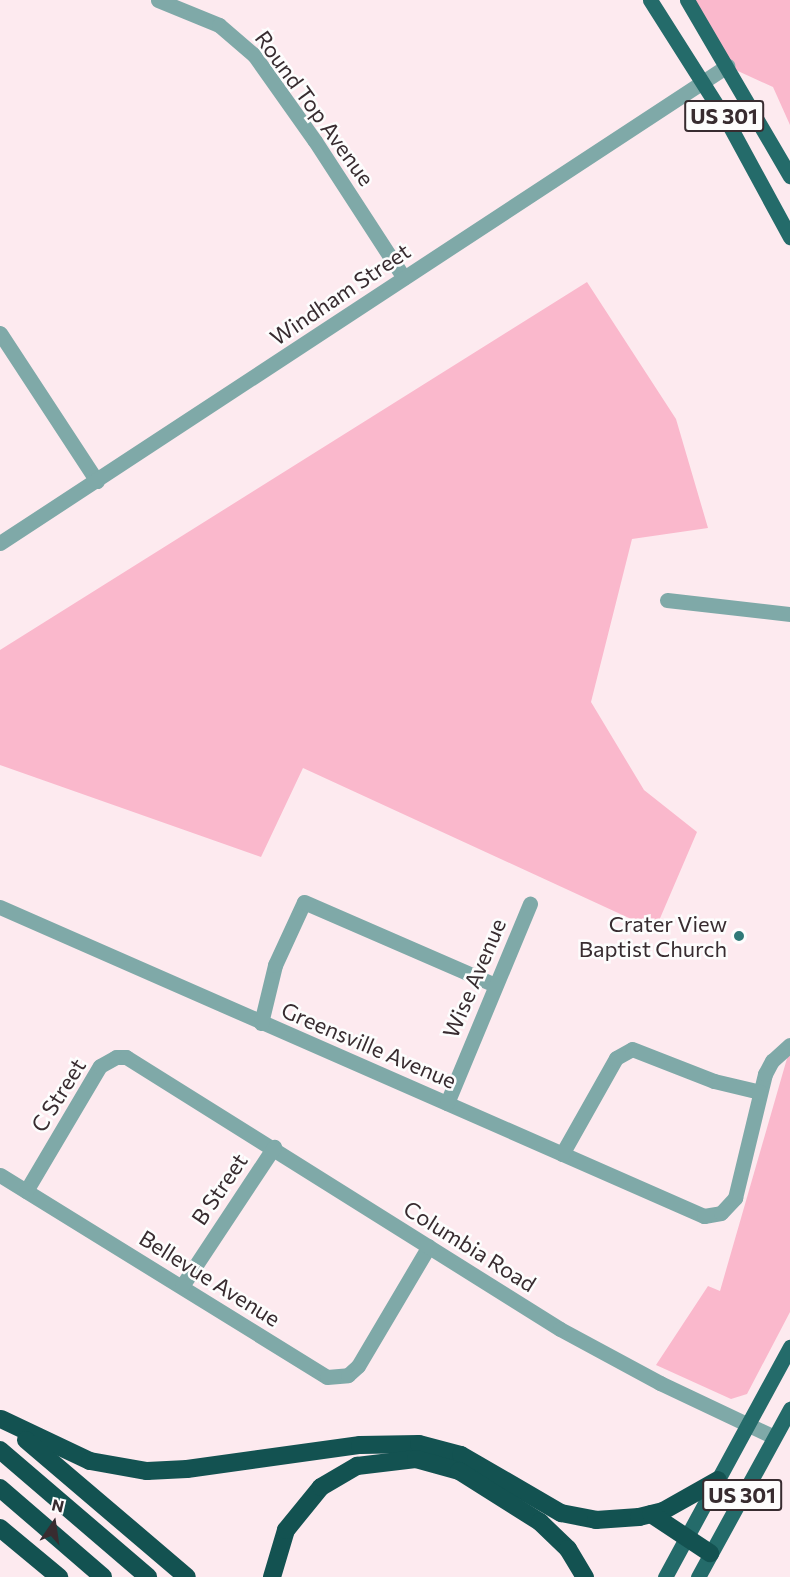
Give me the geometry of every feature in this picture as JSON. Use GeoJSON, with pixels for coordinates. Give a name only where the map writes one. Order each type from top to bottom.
{"type":"FeatureCollection","features":[{"type":"Feature","properties":{"kind":"highway"},"geometry":{"type":"LineString","coordinates":[[0,1418],[90,1461],[147,1471],[187,1469],[360,1445],[419,1444],[461,1455],[561,1513],[596,1520],[651,1514],[682,1502],[718,1480]]}},
{"type":"Feature","properties":{"kind":"highway"},"geometry":{"type":"LineString","coordinates":[[0,1418],[187,1577]]}},
{"type":"Feature","properties":{"kind":"highway"},"geometry":{"type":"LineString","coordinates":[[0,1450],[148,1577]]}},
{"type":"Feature","properties":{"kind":"highway"},"geometry":{"type":"LineString","coordinates":[[272,1577],[286,1530],[321,1487],[357,1467],[416,1459],[459,1471],[540,1522],[568,1549],[585,1577]]}},
{"type":"Feature","properties":{"kind":"highway"},"geometry":{"type":"LineString","coordinates":[[0,1488],[103,1577]]}},
{"type":"Feature","properties":{"kind":"highway"},"geometry":{"type":"LineString","coordinates":[[651,1514],[710,1553]]}},
{"type":"Feature","properties":{"kind":"highway"},"geometry":{"type":"LineString","coordinates":[[0,1528],[57,1576]]}},
{"type":"Feature","properties":{"kind":"main road","name":"US 301"},"geometry":{"type":"LineString","coordinates":[[650,0],[703,81],[790,237]]}},
{"type":"Feature","properties":{"kind":"main road","name":"US 301"},"geometry":{"type":"LineString","coordinates":[[687,0],[790,176]]}},
{"type":"Feature","properties":{"kind":"main road","name":"US 301"},"geometry":{"type":"LineString","coordinates":[[665,1577],[790,1347]]}},
{"type":"Feature","properties":{"kind":"main road","name":"US 301"},"geometry":{"type":"LineString","coordinates":[[698,1577],[790,1409]]}},
{"type":"Feature","properties":{"kind":"street","name":"Round Top Avenue"},"geometry":{"type":"LineString","coordinates":[[158,0],[219,25],[254,55],[315,141],[404,279]]}},
{"type":"Feature","properties":{"kind":"street","name":"Windham Street"},"geometry":{"type":"LineString","coordinates":[[0,543],[727,66]]}},
{"type":"Feature","properties":{"kind":"street"},"geometry":{"type":"LineString","coordinates":[[0,333],[97,481]]}},
{"type":"Feature","properties":{"kind":"street"},"geometry":{"type":"LineString","coordinates":[[668,600],[790,614]]}},
{"type":"Feature","properties":{"kind":"street"},"geometry":{"type":"LineString","coordinates":[[261,1023],[275,965],[304,902],[495,985]]}},
{"type":"Feature","properties":{"kind":"street","name":"Wise Avenue"},"geometry":{"type":"LineString","coordinates":[[447,1103],[530,904]]}},
{"type":"Feature","properties":{"kind":"street","name":"Greensville Avenue"},"geometry":{"type":"LineString","coordinates":[[0,907],[704,1216],[721,1213],[735,1198],[760,1092]]}},
{"type":"Feature","properties":{"kind":"street"},"geometry":{"type":"LineString","coordinates":[[562,1154],[609,1071],[623,1052],[639,1050],[714,1081],[760,1092],[772,1061],[790,1045]]}},
{"type":"Feature","properties":{"kind":"street","name":"C Street"},"geometry":{"type":"LineString","coordinates":[[26,1191],[106,1061],[126,1057],[177,1088]]}},
{"type":"Feature","properties":{"kind":"street","name":"Columbia Road"},"geometry":{"type":"LineString","coordinates":[[177,1088],[560,1329],[660,1383],[774,1437]]}},
{"type":"Feature","properties":{"kind":"street","name":"B Street"},"geometry":{"type":"LineString","coordinates":[[182,1286],[274,1148]]}},
{"type":"Feature","properties":{"kind":"street","name":"Bellevue Avenue"},"geometry":{"type":"LineString","coordinates":[[0,1175],[327,1377],[338,1378],[355,1370],[429,1246]]}},
{"type":"Feature","properties":{"kind":"shaded area"},"geometry":{"type":"Polygon","coordinates":[[[680,0],[790,0],[790,125],[773,87],[727,66],[680,0]]]}},
{"type":"Feature","properties":{"kind":"shaded area"},"geometry":{"type":"Polygon","coordinates":[[[587,282],[676,419],[708,528],[632,539],[591,702],[644,790],[697,832],[655,930],[303,768],[261,857],[0,765],[0,650],[587,282]]]}},
{"type":"Feature","properties":{"kind":"shaded area"},"geometry":{"type":"Polygon","coordinates":[[[790,1048],[790,1312],[747,1394],[731,1399],[656,1365],[708,1286],[720,1291],[790,1048]]]}},
{"type":"Feature","properties":{"kind":"place","name":"Crater View Baptist Church"},"geometry":{"type":"Point","coordinates":[739,936]}}]}
